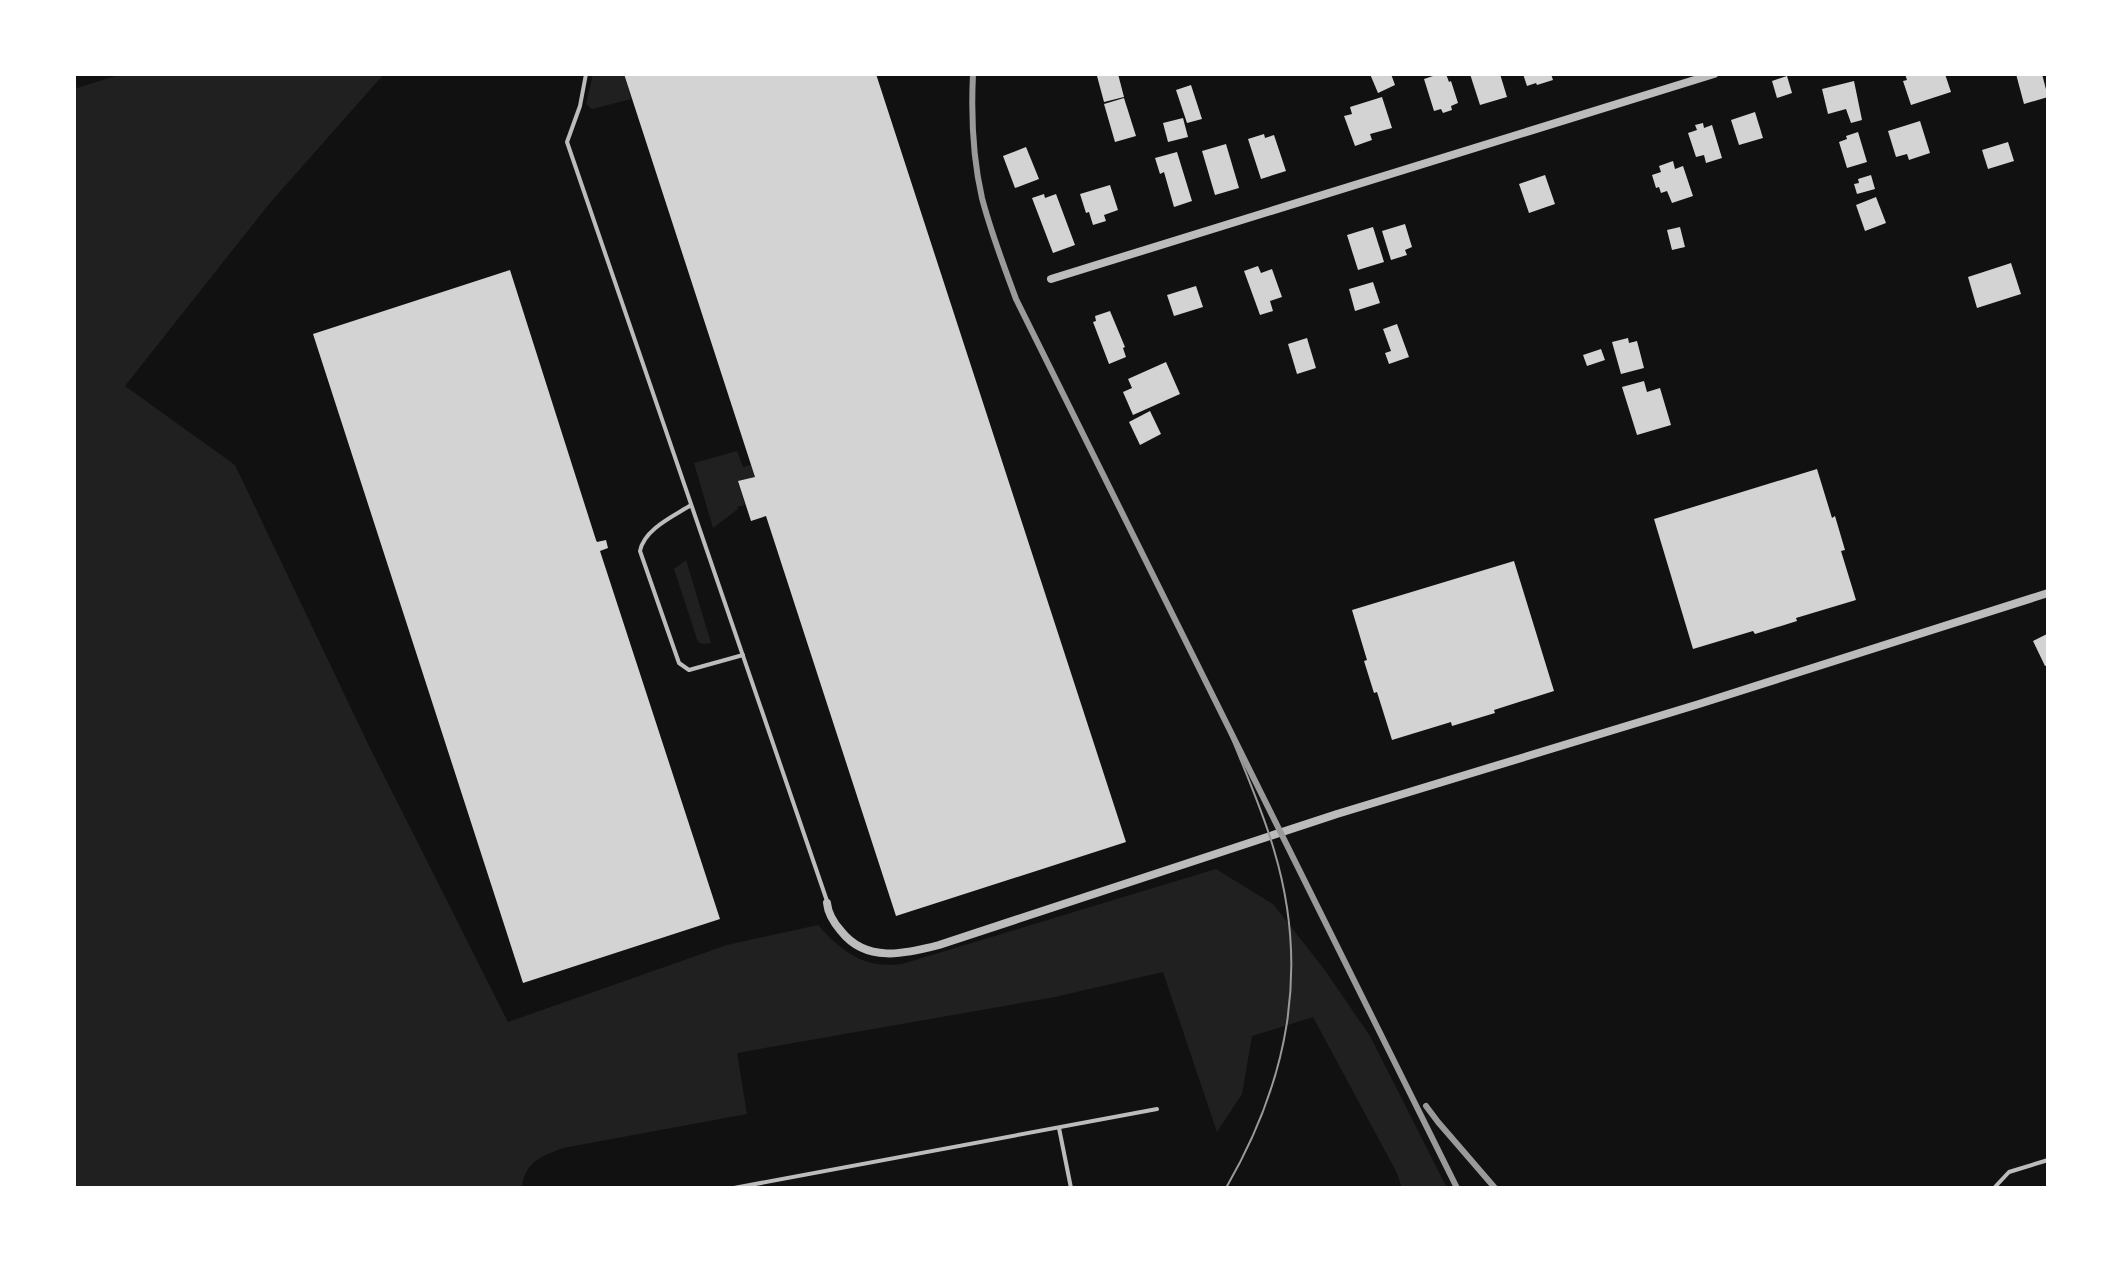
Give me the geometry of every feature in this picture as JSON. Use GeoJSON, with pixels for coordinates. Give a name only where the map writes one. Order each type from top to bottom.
{"type":"FeatureCollection","features":[{"type":"Feature","properties":{"kind":"street"},"geometry":{"type":"LineString","coordinates":[[1051,279],[1714,74]]}},
{"type":"Feature","properties":{"kind":"street"},"geometry":{"type":"LineString","coordinates":[[827,903],[833,922],[855,944],[883,954],[906,953],[939,945],[1337,814],[1699,704],[2048,593]]}},
{"type":"Feature","properties":{"kind":"lane"},"geometry":{"type":"LineString","coordinates":[[586,74],[580,106],[567,142],[827,903]]}},
{"type":"Feature","properties":{"kind":"lane"},"geometry":{"type":"LineString","coordinates":[[691,505],[658,526],[641,546],[640,551],[664,621],[679,663],[689,670],[743,655]]}},
{"type":"Feature","properties":{"kind":"lane"},"geometry":{"type":"LineString","coordinates":[[734,1188],[1157,1109]]}},
{"type":"Feature","properties":{"kind":"lane"},"geometry":{"type":"LineString","coordinates":[[1059,1128],[1071,1188]]}},
{"type":"Feature","properties":{"kind":"lane"},"geometry":{"type":"LineString","coordinates":[[1994,1188],[2009,1172],[2048,1160]]}},
{"type":"Feature","properties":{"kind":"shaded area"},"geometry":{"type":"Polygon","coordinates":[[[122,74],[384,74],[269,204],[125,386],[235,465],[369,746],[508,1022],[727,945],[818,925],[845,951],[865,961],[902,964],[1216,869],[1273,904],[1324,969],[1370,1036],[1447,1188],[1402,1188],[1397,1173],[1313,1017],[1252,1036],[1242,1094],[1217,1132],[1163,972],[1055,997],[737,1053],[747,1114],[563,1148],[535,1161],[526,1172],[522,1188],[74,1188],[74,89],[122,74]]]}},
{"type":"Feature","properties":{"kind":"shaded area"},"geometry":{"type":"Polygon","coordinates":[[[593,74],[624,74],[631,99],[592,109],[586,104],[593,74]]]}},
{"type":"Feature","properties":{"kind":"shaded area"},"geometry":{"type":"Polygon","coordinates":[[[737,451],[743,467],[751,465],[755,477],[738,482],[745,505],[737,507],[713,528],[694,463],[737,451]]]}},
{"type":"Feature","properties":{"kind":"shaded area"},"geometry":{"type":"Polygon","coordinates":[[[686,560],[711,643],[698,642],[674,569],[686,560]]]}},
{"type":"Feature","properties":{"kind":"building"},"geometry":{"type":"Polygon","coordinates":[[[624,74],[876,74],[1126,842],[896,916],[766,516],[751,521],[738,481],[755,477],[624,74]]]}},
{"type":"Feature","properties":{"kind":"building"},"geometry":{"type":"Polygon","coordinates":[[[1118,74],[1124,97],[1104,102],[1097,76],[1118,74]]]}},
{"type":"Feature","properties":{"kind":"building"},"geometry":{"type":"Polygon","coordinates":[[[1370,74],[1391,74],[1395,85],[1378,93],[1370,74]]]}},
{"type":"Feature","properties":{"kind":"building"},"geometry":{"type":"Polygon","coordinates":[[[1446,74],[1451,81],[1458,103],[1451,106],[1452,110],[1443,113],[1441,109],[1434,111],[1424,79],[1446,74]]]}},
{"type":"Feature","properties":{"kind":"building"},"geometry":{"type":"Polygon","coordinates":[[[1470,74],[1500,74],[1507,97],[1480,105],[1470,74]]]}},
{"type":"Feature","properties":{"kind":"building"},"geometry":{"type":"Polygon","coordinates":[[[1523,74],[1551,74],[1553,80],[1527,86],[1523,74]]]}},
{"type":"Feature","properties":{"kind":"building"},"geometry":{"type":"Polygon","coordinates":[[[1905,74],[1945,74],[1951,92],[1911,105],[1903,81],[1907,80],[1905,74]]]}},
{"type":"Feature","properties":{"kind":"building"},"geometry":{"type":"Polygon","coordinates":[[[2016,74],[2042,74],[2048,97],[2024,104],[2016,74]]]}},
{"type":"Feature","properties":{"kind":"building"},"geometry":{"type":"Polygon","coordinates":[[[1787,76],[1792,93],[1777,98],[1772,81],[1787,76]]]}},
{"type":"Feature","properties":{"kind":"building"},"geometry":{"type":"Polygon","coordinates":[[[1854,81],[1862,120],[1851,123],[1846,109],[1828,114],[1822,89],[1854,81]]]}},
{"type":"Feature","properties":{"kind":"building"},"geometry":{"type":"Polygon","coordinates":[[[1191,85],[1202,119],[1187,123],[1176,90],[1191,85]]]}},
{"type":"Feature","properties":{"kind":"building"},"geometry":{"type":"Polygon","coordinates":[[[1382,97],[1392,128],[1370,134],[1372,140],[1355,146],[1344,116],[1352,114],[1350,107],[1382,97]]]}},
{"type":"Feature","properties":{"kind":"building"},"geometry":{"type":"Polygon","coordinates":[[[1124,98],[1136,136],[1115,142],[1104,104],[1124,98]]]}},
{"type":"Feature","properties":{"kind":"building"},"geometry":{"type":"Polygon","coordinates":[[[1755,112],[1763,138],[1739,145],[1731,120],[1755,112]]]}},
{"type":"Feature","properties":{"kind":"building"},"geometry":{"type":"Polygon","coordinates":[[[1183,118],[1188,137],[1168,142],[1163,123],[1183,118]]]}},
{"type":"Feature","properties":{"kind":"building"},"geometry":{"type":"Polygon","coordinates":[[[1920,121],[1930,153],[1909,160],[1907,154],[1896,157],[1888,131],[1920,121]]]}},
{"type":"Feature","properties":{"kind":"building"},"geometry":{"type":"Polygon","coordinates":[[[1703,123],[1704,128],[1712,125],[1722,158],[1706,163],[1704,155],[1696,157],[1688,133],[1697,130],[1695,125],[1703,123]]]}},
{"type":"Feature","properties":{"kind":"building"},"geometry":{"type":"Polygon","coordinates":[[[1858,132],[1867,162],[1847,168],[1839,142],[1858,132]]]}},
{"type":"Feature","properties":{"kind":"building"},"geometry":{"type":"Polygon","coordinates":[[[1264,134],[1265,138],[1274,135],[1286,171],[1261,179],[1248,139],[1264,134]]]}},
{"type":"Feature","properties":{"kind":"building"},"geometry":{"type":"Polygon","coordinates":[[[2008,142],[2014,161],[1988,169],[1982,150],[2008,142]]]}},
{"type":"Feature","properties":{"kind":"building"},"geometry":{"type":"Polygon","coordinates":[[[1226,144],[1239,188],[1215,195],[1202,151],[1226,144]]]}},
{"type":"Feature","properties":{"kind":"building"},"geometry":{"type":"Polygon","coordinates":[[[1026,147],[1039,179],[1015,188],[1003,156],[1026,147]]]}},
{"type":"Feature","properties":{"kind":"building"},"geometry":{"type":"Polygon","coordinates":[[[1177,152],[1192,201],[1174,207],[1164,172],[1160,174],[1155,158],[1177,152]]]}},
{"type":"Feature","properties":{"kind":"building"},"geometry":{"type":"Polygon","coordinates":[[[1673,161],[1675,169],[1683,166],[1693,196],[1672,203],[1667,191],[1661,193],[1659,187],[1656,188],[1652,175],[1661,172],[1659,166],[1673,161]]]}},
{"type":"Feature","properties":{"kind":"building"},"geometry":{"type":"Polygon","coordinates":[[[1545,175],[1555,204],[1529,213],[1519,184],[1545,175]]]}},
{"type":"Feature","properties":{"kind":"building"},"geometry":{"type":"Polygon","coordinates":[[[1871,175],[1875,189],[1857,194],[1854,184],[1859,183],[1858,179],[1871,175]]]}},
{"type":"Feature","properties":{"kind":"building"},"geometry":{"type":"Polygon","coordinates":[[[1110,185],[1118,210],[1104,215],[1106,221],[1093,225],[1080,194],[1110,185]]]}},
{"type":"Feature","properties":{"kind":"building"},"geometry":{"type":"Polygon","coordinates":[[[1044,194],[1045,198],[1056,194],[1075,245],[1053,253],[1032,198],[1044,194]]]}},
{"type":"Feature","properties":{"kind":"building"},"geometry":{"type":"Polygon","coordinates":[[[1876,197],[1886,223],[1865,231],[1856,205],[1876,197]]]}},
{"type":"Feature","properties":{"kind":"building"},"geometry":{"type":"Polygon","coordinates":[[[1405,224],[1412,247],[1405,250],[1407,255],[1391,260],[1382,231],[1405,224]]]}},
{"type":"Feature","properties":{"kind":"building"},"geometry":{"type":"Polygon","coordinates":[[[1373,227],[1384,262],[1358,270],[1347,235],[1373,227]]]}},
{"type":"Feature","properties":{"kind":"building"},"geometry":{"type":"Polygon","coordinates":[[[1680,227],[1685,247],[1672,250],[1667,230],[1680,227]]]}},
{"type":"Feature","properties":{"kind":"building"},"geometry":{"type":"Polygon","coordinates":[[[2011,263],[2021,294],[1977,308],[1968,277],[2011,263]]]}},
{"type":"Feature","properties":{"kind":"building"},"geometry":{"type":"Polygon","coordinates":[[[1258,266],[1261,273],[1272,269],[1282,297],[1270,301],[1273,311],[1260,315],[1244,271],[1258,266]]]}},
{"type":"Feature","properties":{"kind":"building"},"geometry":{"type":"Polygon","coordinates":[[[510,270],[596,540],[606,540],[608,548],[600,551],[720,919],[523,983],[313,334],[510,270]]]}},
{"type":"Feature","properties":{"kind":"building"},"geometry":{"type":"Polygon","coordinates":[[[1373,282],[1380,303],[1355,311],[1349,289],[1373,282]]]}},
{"type":"Feature","properties":{"kind":"building"},"geometry":{"type":"Polygon","coordinates":[[[1196,286],[1203,307],[1174,316],[1167,295],[1196,286]]]}},
{"type":"Feature","properties":{"kind":"building"},"geometry":{"type":"Polygon","coordinates":[[[1110,311],[1126,357],[1109,364],[1093,322],[1096,321],[1095,316],[1110,311]]]}},
{"type":"Feature","properties":{"kind":"building"},"geometry":{"type":"Polygon","coordinates":[[[1397,324],[1409,357],[1389,364],[1385,353],[1391,351],[1383,329],[1397,324]]]}},
{"type":"Feature","properties":{"kind":"building"},"geometry":{"type":"Polygon","coordinates":[[[1307,338],[1316,368],[1297,374],[1288,344],[1307,338]]]}},
{"type":"Feature","properties":{"kind":"building"},"geometry":{"type":"Polygon","coordinates":[[[1628,338],[1629,343],[1637,341],[1644,368],[1621,374],[1612,342],[1628,338]]]}},
{"type":"Feature","properties":{"kind":"building"},"geometry":{"type":"Polygon","coordinates":[[[1601,349],[1605,360],[1587,366],[1583,355],[1601,349]]]}},
{"type":"Feature","properties":{"kind":"building"},"geometry":{"type":"Polygon","coordinates":[[[1166,362],[1180,394],[1133,415],[1123,392],[1132,388],[1128,379],[1166,362]]]}},
{"type":"Feature","properties":{"kind":"building"},"geometry":{"type":"Polygon","coordinates":[[[1644,381],[1647,392],[1660,388],[1671,425],[1637,435],[1622,387],[1644,381]]]}},
{"type":"Feature","properties":{"kind":"building"},"geometry":{"type":"Polygon","coordinates":[[[1150,411],[1161,434],[1140,445],[1129,422],[1150,411]]]}},
{"type":"Feature","properties":{"kind":"building"},"geometry":{"type":"Polygon","coordinates":[[[1817,469],[1832,518],[1835,516],[1845,550],[1841,551],[1856,600],[1755,634],[1753,631],[1693,649],[1654,519],[1817,469]]]}},
{"type":"Feature","properties":{"kind":"building"},"geometry":{"type":"Polygon","coordinates":[[[1514,561],[1554,691],[1494,710],[1495,713],[1452,726],[1451,722],[1392,740],[1364,661],[1367,660],[1352,610],[1514,561]]]}},
{"type":"Feature","properties":{"kind":"building"},"geometry":{"type":"Polygon","coordinates":[[[2047,634],[2048,665],[2045,666],[2033,641],[2047,634]]]}},
{"type":"Feature","properties":{"kind":"tram line"},"geometry":{"type":"LineString","coordinates":[[1224,719],[1274,850],[1285,895],[1291,981],[1287,1024],[1278,1066],[1265,1107],[1226,1188]]}},
{"type":"Feature","properties":{"kind":"railway"},"geometry":{"type":"LineString","coordinates":[[973,74],[973,137],[979,183],[989,224],[1016,299],[1457,1188]]}},
{"type":"Feature","properties":{"kind":"railway"},"geometry":{"type":"LineString","coordinates":[[1426,1106],[1495,1188]]}}]}
